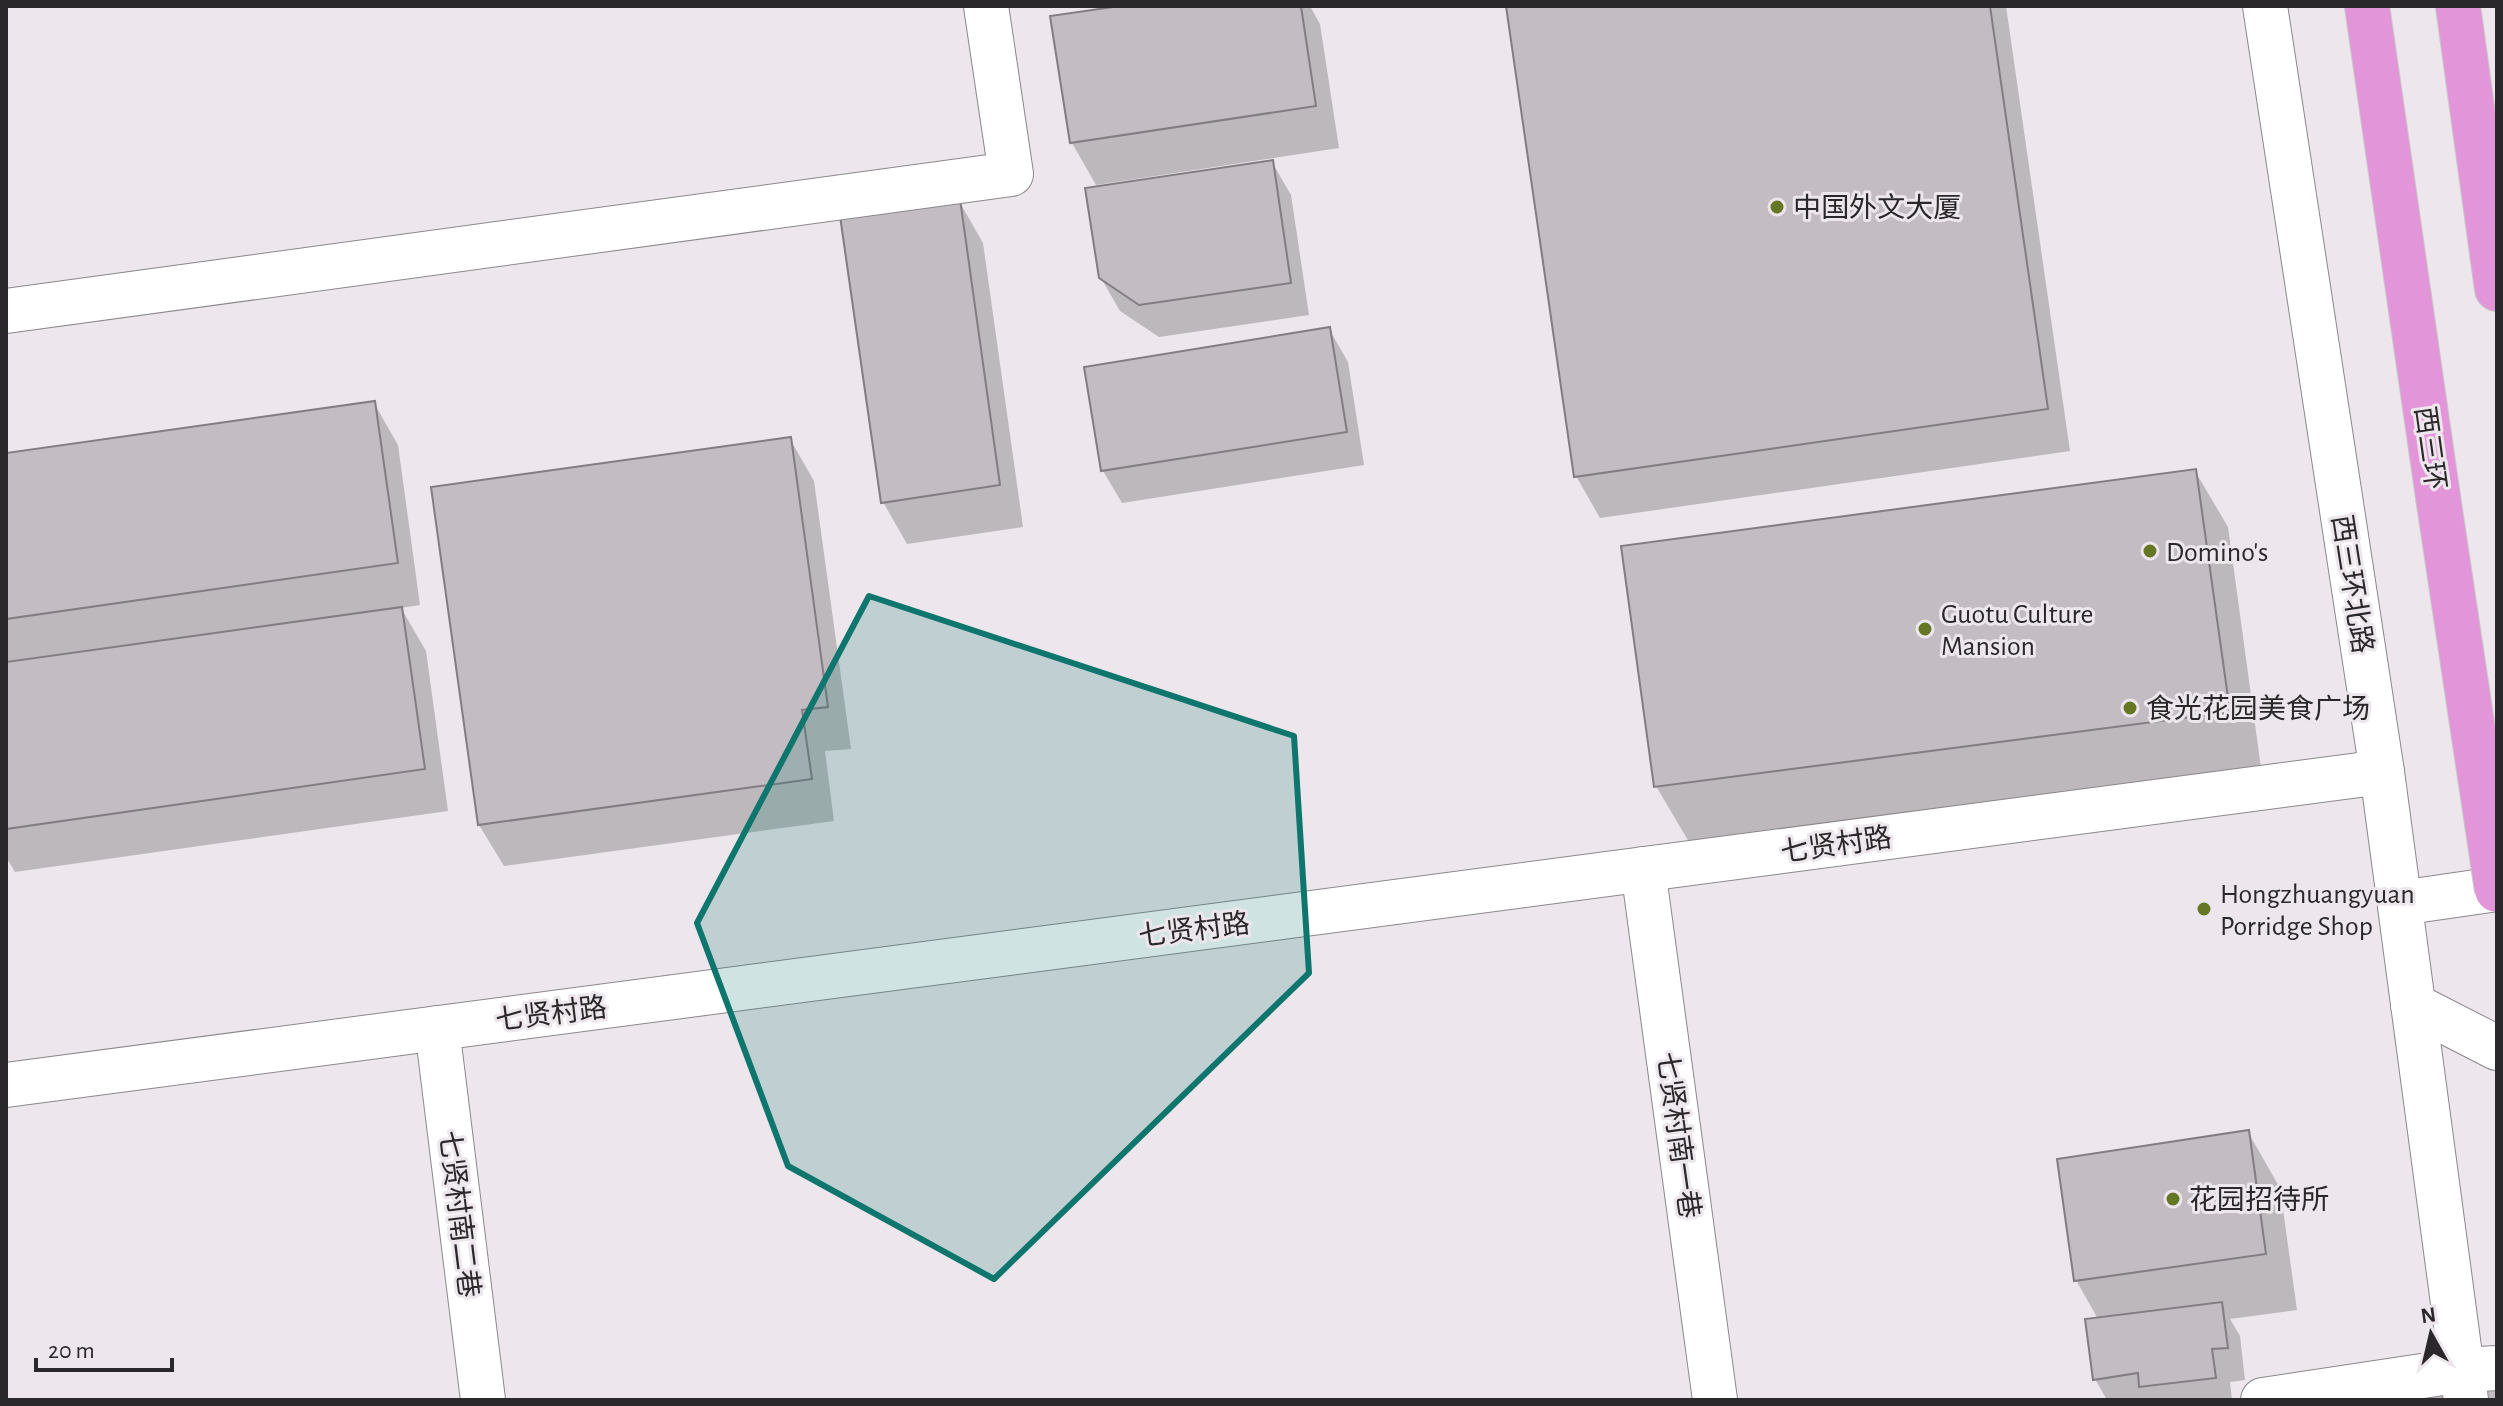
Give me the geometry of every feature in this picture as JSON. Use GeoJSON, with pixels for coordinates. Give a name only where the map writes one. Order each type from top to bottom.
{"type":"FeatureCollection","features":[{"type":"Feature","properties":{"kind":"highway","name":"西三环"},"geometry":{"type":"LineString","coordinates":[[2367,6],[2497,889]]}},
{"type":"Feature","properties":{"kind":"highway"},"geometry":{"type":"LineString","coordinates":[[2458,6],[2497,289]]}},
{"type":"Feature","properties":{"kind":"street"},"geometry":{"type":"LineString","coordinates":[[6,311],[1011,174],[986,6]]}},
{"type":"Feature","properties":{"kind":"street","name":"西三环北路"},"geometry":{"type":"LineString","coordinates":[[2265,6],[2382,772],[2413,1005],[2475,1380]]}},
{"type":"Feature","properties":{"kind":"street","name":"七贤村路"},"geometry":{"type":"LineString","coordinates":[[6,1085],[2382,772]]}},
{"type":"Feature","properties":{"kind":"street","name":"七贤村南一巷"},"geometry":{"type":"LineString","coordinates":[[1643,869],[1715,1400]]}},
{"type":"Feature","properties":{"kind":"street"},"geometry":{"type":"LineString","coordinates":[[2400,903],[2497,889]]}},
{"type":"Feature","properties":{"kind":"street"},"geometry":{"type":"LineString","coordinates":[[2413,1005],[2497,1048]]}},
{"type":"Feature","properties":{"kind":"street","name":"七贤村南二巷"},"geometry":{"type":"LineString","coordinates":[[437,1028],[483,1400]]}},
{"type":"Feature","properties":{"kind":"street"},"geometry":{"type":"LineString","coordinates":[[2263,1400],[2475,1380]]}},
{"type":"Feature","properties":{"kind":"highlighted area"},"geometry":{"type":"Polygon","coordinates":[[[869,596],[1294,736],[1309,973],[994,1279],[788,1166],[697,923],[869,596]]]}},
{"type":"Feature","properties":{"kind":"building"},"geometry":{"type":"Polygon","coordinates":[[[1120,6],[1301,6],[1316,106],[1070,143],[1050,16],[1120,6]]]}},
{"type":"Feature","properties":{"kind":"building","name":"中国外文大厦"},"geometry":{"type":"Polygon","coordinates":[[[1506,6],[1990,6],[2048,409],[1574,477],[1506,6]]]}},
{"type":"Feature","properties":{"kind":"building"},"geometry":{"type":"Polygon","coordinates":[[[1273,160],[1291,283],[1139,305],[1099,278],[1085,188],[1273,160]]]}},
{"type":"Feature","properties":{"kind":"building"},"geometry":{"type":"Polygon","coordinates":[[[960,199],[1000,485],[881,503],[840,216],[960,199]]]}},
{"type":"Feature","properties":{"kind":"building"},"geometry":{"type":"Polygon","coordinates":[[[1330,327],[1347,432],[1101,471],[1084,367],[1330,327]]]}},
{"type":"Feature","properties":{"kind":"building"},"geometry":{"type":"Polygon","coordinates":[[[375,401],[398,563],[6,619],[6,453],[375,401]]]}},
{"type":"Feature","properties":{"kind":"building"},"geometry":{"type":"Polygon","coordinates":[[[791,437],[828,707],[802,710],[812,779],[478,825],[431,487],[791,437]]]}},
{"type":"Feature","properties":{"kind":"building","name":"Guotu Culture Mansion"},"geometry":{"type":"Polygon","coordinates":[[[2196,469],[2230,712],[1654,787],[1621,546],[2196,469]]]}},
{"type":"Feature","properties":{"kind":"building"},"geometry":{"type":"Polygon","coordinates":[[[402,607],[425,769],[6,829],[6,662],[402,607]]]}},
{"type":"Feature","properties":{"kind":"building"},"geometry":{"type":"Polygon","coordinates":[[[2249,1130],[2266,1254],[2074,1281],[2057,1159],[2249,1130]]]}},
{"type":"Feature","properties":{"kind":"building"},"geometry":{"type":"Polygon","coordinates":[[[2222,1302],[2228,1348],[2212,1349],[2216,1378],[2139,1387],[2138,1373],[2093,1380],[2085,1319],[2222,1302]]]}},
{"type":"Feature","properties":{"kind":"building"},"geometry":{"type":"Polygon","coordinates":[[[2497,1385],[2497,1400],[2393,1400],[2497,1385]]]}},
{"type":"Feature","properties":{"kind":"place","name":"中国外文大厦"},"geometry":{"type":"Point","coordinates":[1777,207]}},
{"type":"Feature","properties":{"kind":"place","name":"Domino's"},"geometry":{"type":"Point","coordinates":[2150,551]}},
{"type":"Feature","properties":{"kind":"place","name":"Guotu Culture Mansion"},"geometry":{"type":"Point","coordinates":[1925,629]}},
{"type":"Feature","properties":{"kind":"place","name":"食光花园美食广场"},"geometry":{"type":"Point","coordinates":[2130,708]}},
{"type":"Feature","properties":{"kind":"place","name":"Hongzhuangyuan Porridge Shop"},"geometry":{"type":"Point","coordinates":[2204,909]}},
{"type":"Feature","properties":{"kind":"place","name":"花园招待所"},"geometry":{"type":"Point","coordinates":[2173,1199]}}]}
